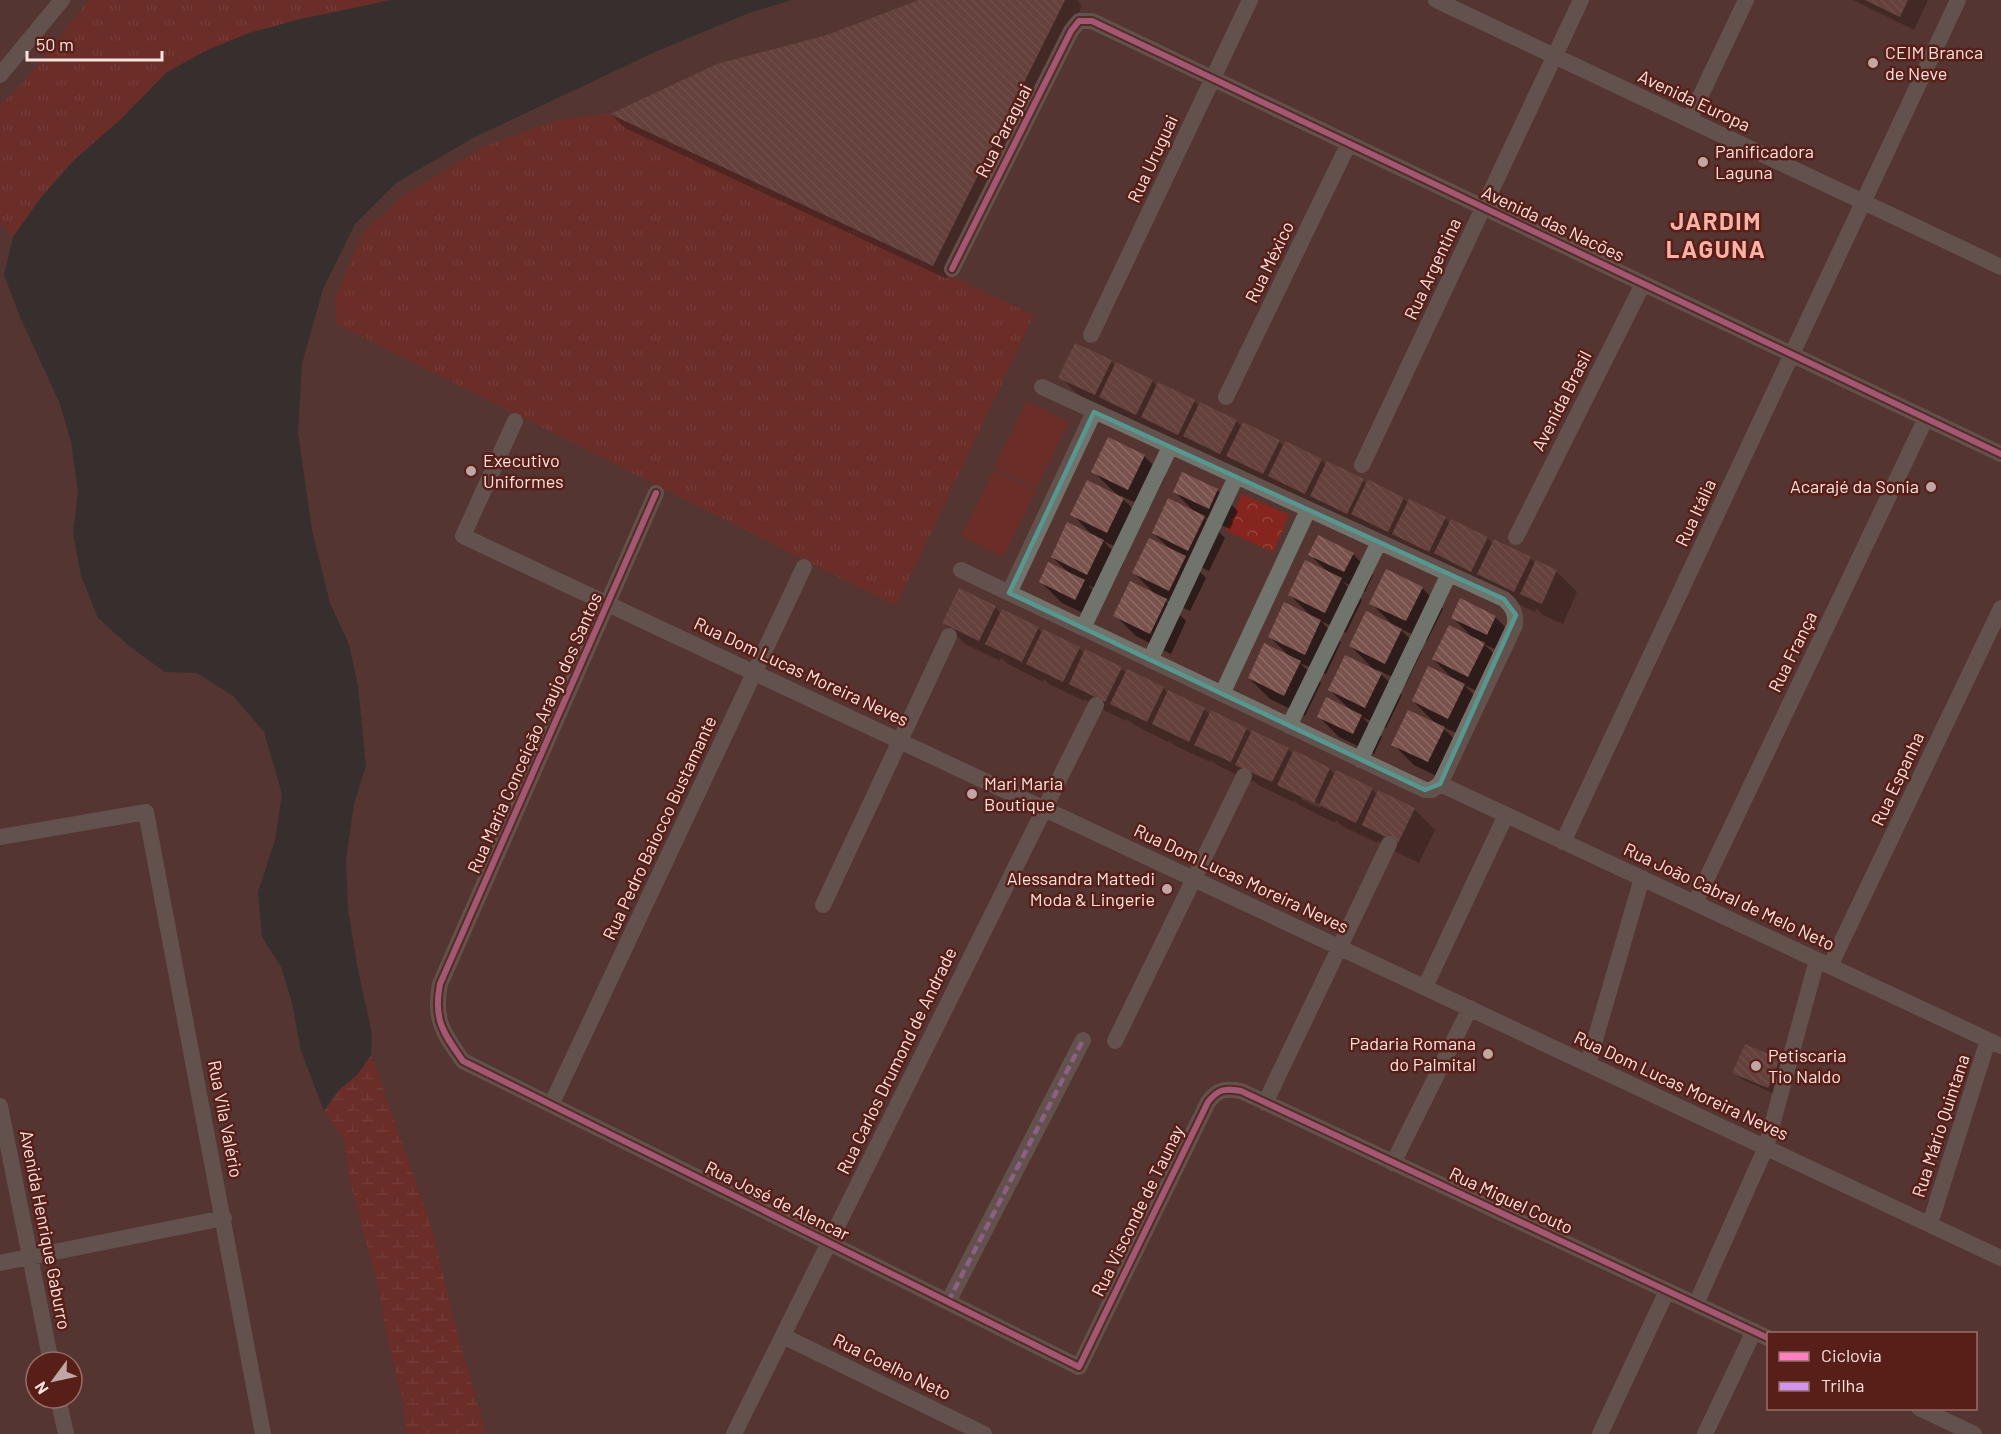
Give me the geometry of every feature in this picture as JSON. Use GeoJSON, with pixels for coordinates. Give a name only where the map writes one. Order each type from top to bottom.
{"type":"FeatureCollection","features":[{"type":"Feature","properties":{"kind":"street"},"geometry":{"type":"LineString","coordinates":[[0,75],[62,0]]}},
{"type":"Feature","properties":{"kind":"street","name":"Rua Uruguai"},"geometry":{"type":"LineString","coordinates":[[1091,335],[1250,0]]}},
{"type":"Feature","properties":{"kind":"street","name":"Avenida Europa"},"geometry":{"type":"LineString","coordinates":[[1436,0],[1863,202],[1999,261]]}},
{"type":"Feature","properties":{"kind":"street","name":"Rua Argentina"},"geometry":{"type":"LineString","coordinates":[[1362,465],[1581,0]]}},
{"type":"Feature","properties":{"kind":"street"},"geometry":{"type":"LineString","coordinates":[[1689,120],[1746,0]]}},
{"type":"Feature","properties":{"kind":"street","name":"Rua Itália"},"geometry":{"type":"LineString","coordinates":[[1563,842],[1958,0]]}},
{"type":"Feature","properties":{"kind":"street","name":"Rua Paraguai"},"geometry":{"type":"LineString","coordinates":[[952,269],[1071,31],[1079,21],[1092,21]]}},
{"type":"Feature","properties":{"kind":"street","name":"Avenida das Nacões"},"geometry":{"type":"LineString","coordinates":[[1092,21],[2001,454]]}},
{"type":"Feature","properties":{"kind":"street","name":"Rua México"},"geometry":{"type":"LineString","coordinates":[[1226,397],[1349,144]]}},
{"type":"Feature","properties":{"kind":"street","name":"Avenida Brasil"},"geometry":{"type":"LineString","coordinates":[[1516,537],[1643,284]]}},
{"type":"Feature","properties":{"kind":"street"},"geometry":{"type":"LineString","coordinates":[[961,570],[1425,790],[1432,790],[1440,784],[1515,625],[1516,615],[1504,599],[1042,387]]}},
{"type":"Feature","properties":{"kind":"street"},"geometry":{"type":"LineString","coordinates":[[1009,593],[1094,412]]}},
{"type":"Feature","properties":{"kind":"street","name":"Rua França"},"geometry":{"type":"LineString","coordinates":[[1695,903],[1926,418]]}},
{"type":"Feature","properties":{"kind":"street","name":"Rua Dom Lucas Moreira Neves"},"geometry":{"type":"LineString","coordinates":[[515,421],[463,536],[2001,1258]]}},
{"type":"Feature","properties":{"kind":"street"},"geometry":{"type":"LineString","coordinates":[[1083,628],[1170,447]]}},
{"type":"Feature","properties":{"kind":"street"},"geometry":{"type":"LineString","coordinates":[[1150,660],[1236,477]]}},
{"type":"Feature","properties":{"kind":"street","name":"Rua Maria Conceição Araujo dos Santos"},"geometry":{"type":"LineString","coordinates":[[463,1061],[447,1039],[438,1020],[436,1002],[440,984],[657,493]]}},
{"type":"Feature","properties":{"kind":"street"},"geometry":{"type":"LineString","coordinates":[[1222,694],[1308,510]]}},
{"type":"Feature","properties":{"kind":"street"},"geometry":{"type":"LineString","coordinates":[[1289,726],[1379,542]]}},
{"type":"Feature","properties":{"kind":"street","name":"Rua Pedro Baiocco Bustamante"},"geometry":{"type":"LineString","coordinates":[[551,1105],[804,567]]}},
{"type":"Feature","properties":{"kind":"street"},"geometry":{"type":"LineString","coordinates":[[1360,760],[1449,574]]}},
{"type":"Feature","properties":{"kind":"street","name":"Rua Espanha"},"geometry":{"type":"LineString","coordinates":[[1696,1304],[1766,1147],[1824,963],[2001,608]]}},
{"type":"Feature","properties":{"kind":"street"},"geometry":{"type":"LineString","coordinates":[[823,905],[949,636]]}},
{"type":"Feature","properties":{"kind":"street","name":"Rua Carlos Drumond de Andrade"},"geometry":{"type":"LineString","coordinates":[[734,1434],[1096,705]]}},
{"type":"Feature","properties":{"kind":"street"},"geometry":{"type":"LineString","coordinates":[[1115,1041],[1244,776]]}},
{"type":"Feature","properties":{"kind":"street","name":"Rua João Cabral de Melo Neto"},"geometry":{"type":"LineString","coordinates":[[1440,784],[1995,1043]]}},
{"type":"Feature","properties":{"kind":"street","name":"Rua Vila Valério"},"geometry":{"type":"LineString","coordinates":[[0,837],[146,812],[263,1434]]}},
{"type":"Feature","properties":{"kind":"street"},"geometry":{"type":"LineString","coordinates":[[1425,987],[1506,815]]}},
{"type":"Feature","properties":{"kind":"street"},"geometry":{"type":"LineString","coordinates":[[1265,1103],[1389,844]]}},
{"type":"Feature","properties":{"kind":"street"},"geometry":{"type":"LineString","coordinates":[[1588,1064],[1642,878]]}},
{"type":"Feature","properties":{"kind":"street"},"geometry":{"type":"LineString","coordinates":[[1393,1163],[1470,1008]]}},
{"type":"Feature","properties":{"kind":"street"},"geometry":{"type":"LineString","coordinates":[[948,1302],[1083,1040]]}},
{"type":"Feature","properties":{"kind":"street","name":"Rua Mário Quintana"},"geometry":{"type":"LineString","coordinates":[[1930,1224],[1995,1043]]}},
{"type":"Feature","properties":{"kind":"street","name":"Rua José de Alencar"},"geometry":{"type":"LineString","coordinates":[[463,1061],[1078,1367]]}},
{"type":"Feature","properties":{"kind":"street","name":"Rua Visconde de Taunay"},"geometry":{"type":"LineString","coordinates":[[1078,1367],[1208,1102],[1215,1093],[1226,1088],[1241,1092]]}},
{"type":"Feature","properties":{"kind":"street","name":"Rua Miguel Couto"},"geometry":{"type":"LineString","coordinates":[[1241,1092],[1761,1334]]}},
{"type":"Feature","properties":{"kind":"street","name":"Avenida Henrique Gaburro"},"geometry":{"type":"LineString","coordinates":[[0,1106],[49,1350]]}},
{"type":"Feature","properties":{"kind":"street"},"geometry":{"type":"LineString","coordinates":[[0,1263],[224,1218]]}},
{"type":"Feature","properties":{"kind":"street"},"geometry":{"type":"LineString","coordinates":[[1600,1434],[1667,1291]]}},
{"type":"Feature","properties":{"kind":"street"},"geometry":{"type":"LineString","coordinates":[[1705,1434],[1761,1334]]}},
{"type":"Feature","properties":{"kind":"street","name":"Rua Coelho Neto"},"geometry":{"type":"LineString","coordinates":[[783,1336],[984,1434]]}},
{"type":"Feature","properties":{"kind":"street"},"geometry":{"type":"LineString","coordinates":[[61,1410],[66,1434]]}},
{"type":"Feature","properties":{"kind":"street"},"geometry":{"type":"LineString","coordinates":[[1923,1410],[1974,1434]]}},
{"type":"Feature","properties":{"kind":"highlighted area"},"geometry":{"type":"Polygon","coordinates":[[[1094,412],[1504,599],[1516,615],[1440,784],[1425,790],[1009,593],[1094,412]]]}},
{"type":"Feature","properties":{"kind":"green space"},"geometry":{"type":"Polygon","coordinates":[[[89,0],[391,0],[301,19],[249,33],[120,120],[74,160],[42,196],[13,237],[0,224],[0,105],[22,84],[89,0]]]}},
{"type":"Feature","properties":{"kind":"green space"},"geometry":{"type":"Polygon","coordinates":[[[610,114],[1034,315],[896,606],[337,324],[335,298],[364,231],[404,195],[483,147],[559,119],[610,114]]]}},
{"type":"Feature","properties":{"kind":"green space"},"geometry":{"type":"Polygon","coordinates":[[[1027,401],[1069,422],[1036,488],[994,467],[1027,401]]]}},
{"type":"Feature","properties":{"kind":"green space"},"geometry":{"type":"Polygon","coordinates":[[[994,470],[1036,490],[1003,557],[961,536],[994,470]]]}},
{"type":"Feature","properties":{"kind":"green space"},"geometry":{"type":"Polygon","coordinates":[[[1242,494],[1289,515],[1273,552],[1226,531],[1242,494]]]}},
{"type":"Feature","properties":{"kind":"green space"},"geometry":{"type":"Polygon","coordinates":[[[371,1055],[432,1229],[455,1325],[486,1434],[407,1434],[401,1393],[387,1337],[378,1285],[350,1182],[344,1140],[324,1111],[338,1091],[357,1075],[371,1055]]]}},
{"type":"Feature","properties":{"kind":"water"},"geometry":{"type":"Polygon","coordinates":[[[391,0],[792,0],[749,13],[655,52],[473,138],[396,183],[355,224],[323,289],[302,364],[298,433],[312,530],[330,603],[349,644],[358,686],[366,766],[354,804],[346,860],[348,909],[372,1034],[371,1055],[357,1075],[338,1091],[324,1111],[301,1051],[292,1003],[281,967],[262,937],[258,892],[275,840],[282,794],[264,732],[233,696],[197,673],[165,672],[129,646],[98,618],[81,576],[73,533],[78,492],[71,442],[60,404],[20,317],[4,275],[13,237],[42,196],[74,160],[120,120],[166,73],[205,51],[249,33],[301,19],[391,0]]]}},
{"type":"Feature","properties":{"kind":"building"},"geometry":{"type":"Polygon","coordinates":[[[919,0],[1065,0],[933,266],[610,114],[717,64],[827,35],[919,0]]]}},
{"type":"Feature","properties":{"kind":"building"},"geometry":{"type":"Polygon","coordinates":[[[1865,0],[1908,0],[1900,17],[1865,0]]]}},
{"type":"Feature","properties":{"kind":"building"},"geometry":{"type":"Polygon","coordinates":[[[1075,343],[1112,360],[1095,395],[1058,378],[1075,343]]]}},
{"type":"Feature","properties":{"kind":"building"},"geometry":{"type":"Polygon","coordinates":[[[1116,362],[1153,380],[1136,415],[1099,397],[1116,362]]]}},
{"type":"Feature","properties":{"kind":"building"},"geometry":{"type":"Polygon","coordinates":[[[1158,382],[1195,400],[1178,435],[1141,417],[1158,382]]]}},
{"type":"Feature","properties":{"kind":"building"},"geometry":{"type":"Polygon","coordinates":[[[1200,402],[1237,420],[1220,454],[1183,436],[1200,402]]]}},
{"type":"Feature","properties":{"kind":"building"},"geometry":{"type":"Polygon","coordinates":[[[1243,422],[1280,440],[1263,474],[1226,456],[1243,422]]]}},
{"type":"Feature","properties":{"kind":"building"},"geometry":{"type":"Polygon","coordinates":[[[1108,437],[1145,455],[1128,490],[1091,472],[1108,437]]]}},
{"type":"Feature","properties":{"kind":"building"},"geometry":{"type":"Polygon","coordinates":[[[1285,441],[1322,459],[1305,494],[1268,476],[1285,441]]]}},
{"type":"Feature","properties":{"kind":"building"},"geometry":{"type":"Polygon","coordinates":[[[1327,461],[1364,479],[1347,514],[1310,496],[1327,461]]]}},
{"type":"Feature","properties":{"kind":"building"},"geometry":{"type":"Polygon","coordinates":[[[1182,472],[1218,489],[1209,509],[1173,492],[1182,472]]]}},
{"type":"Feature","properties":{"kind":"building"},"geometry":{"type":"Polygon","coordinates":[[[1368,479],[1404,498],[1388,532],[1351,514],[1368,479]]]}},
{"type":"Feature","properties":{"kind":"building"},"geometry":{"type":"Polygon","coordinates":[[[1087,480],[1124,498],[1107,533],[1070,515],[1087,480]]]}},
{"type":"Feature","properties":{"kind":"building"},"geometry":{"type":"Polygon","coordinates":[[[1168,498],[1205,516],[1188,551],[1152,533],[1168,498]]]}},
{"type":"Feature","properties":{"kind":"building"},"geometry":{"type":"Polygon","coordinates":[[[1409,499],[1446,517],[1429,552],[1392,534],[1409,499]]]}},
{"type":"Feature","properties":{"kind":"building"},"geometry":{"type":"Polygon","coordinates":[[[1451,519],[1488,537],[1471,572],[1434,553],[1451,519]]]}},
{"type":"Feature","properties":{"kind":"building"},"geometry":{"type":"Polygon","coordinates":[[[1067,522],[1104,540],[1087,575],[1051,557],[1067,522]]]}},
{"type":"Feature","properties":{"kind":"building"},"geometry":{"type":"Polygon","coordinates":[[[1318,535],[1354,553],[1344,572],[1308,555],[1318,535]]]}},
{"type":"Feature","properties":{"kind":"building"},"geometry":{"type":"Polygon","coordinates":[[[1149,538],[1186,556],[1169,591],[1132,573],[1149,538]]]}},
{"type":"Feature","properties":{"kind":"building"},"geometry":{"type":"Polygon","coordinates":[[[1494,539],[1531,557],[1514,592],[1477,574],[1494,539]]]}},
{"type":"Feature","properties":{"kind":"building"},"geometry":{"type":"Polygon","coordinates":[[[1305,560],[1342,578],[1325,613],[1288,595],[1305,560]]]}},
{"type":"Feature","properties":{"kind":"building"},"geometry":{"type":"Polygon","coordinates":[[[1536,560],[1557,570],[1542,604],[1520,594],[1536,560]]]}},
{"type":"Feature","properties":{"kind":"building"},"geometry":{"type":"Polygon","coordinates":[[[1048,562],[1085,580],[1075,600],[1039,582],[1048,562]]]}},
{"type":"Feature","properties":{"kind":"building"},"geometry":{"type":"Polygon","coordinates":[[[1386,569],[1423,587],[1406,621],[1369,604],[1386,569]]]}},
{"type":"Feature","properties":{"kind":"building"},"geometry":{"type":"Polygon","coordinates":[[[1130,581],[1167,599],[1150,634],[1113,616],[1130,581]]]}},
{"type":"Feature","properties":{"kind":"building"},"geometry":{"type":"Polygon","coordinates":[[[959,588],[996,606],[979,641],[942,623],[959,588]]]}},
{"type":"Feature","properties":{"kind":"building"},"geometry":{"type":"Polygon","coordinates":[[[1460,598],[1496,616],[1487,635],[1451,618],[1460,598]]]}},
{"type":"Feature","properties":{"kind":"building"},"geometry":{"type":"Polygon","coordinates":[[[1284,602],[1321,620],[1305,655],[1268,637],[1284,602]]]}},
{"type":"Feature","properties":{"kind":"building"},"geometry":{"type":"Polygon","coordinates":[[[1002,609],[1039,627],[1022,662],[985,644],[1002,609]]]}},
{"type":"Feature","properties":{"kind":"building"},"geometry":{"type":"Polygon","coordinates":[[[1366,611],[1402,629],[1385,664],[1349,646],[1366,611]]]}},
{"type":"Feature","properties":{"kind":"building"},"geometry":{"type":"Polygon","coordinates":[[[1449,625],[1485,643],[1468,677],[1432,659],[1449,625]]]}},
{"type":"Feature","properties":{"kind":"building"},"geometry":{"type":"Polygon","coordinates":[[[1043,629],[1080,647],[1063,682],[1026,664],[1043,629]]]}},
{"type":"Feature","properties":{"kind":"building"},"geometry":{"type":"Polygon","coordinates":[[[1264,643],[1301,661],[1284,696],[1248,678],[1264,643]]]}},
{"type":"Feature","properties":{"kind":"building"},"geometry":{"type":"Polygon","coordinates":[[[1085,649],[1122,667],[1105,702],[1069,684],[1085,649]]]}},
{"type":"Feature","properties":{"kind":"building"},"geometry":{"type":"Polygon","coordinates":[[[1345,655],[1382,673],[1365,708],[1328,690],[1345,655]]]}},
{"type":"Feature","properties":{"kind":"building"},"geometry":{"type":"Polygon","coordinates":[[[1428,666],[1465,684],[1448,719],[1412,701],[1428,666]]]}},
{"type":"Feature","properties":{"kind":"building"},"geometry":{"type":"Polygon","coordinates":[[[1127,669],[1164,687],[1147,722],[1110,704],[1127,669]]]}},
{"type":"Feature","properties":{"kind":"building"},"geometry":{"type":"Polygon","coordinates":[[[1168,690],[1205,708],[1189,742],[1152,724],[1168,690]]]}},
{"type":"Feature","properties":{"kind":"building"},"geometry":{"type":"Polygon","coordinates":[[[1326,697],[1362,715],[1353,734],[1317,717],[1326,697]]]}},
{"type":"Feature","properties":{"kind":"building"},"geometry":{"type":"Polygon","coordinates":[[[1211,710],[1247,728],[1231,762],[1194,745],[1211,710]]]}},
{"type":"Feature","properties":{"kind":"building"},"geometry":{"type":"Polygon","coordinates":[[[1408,710],[1445,727],[1428,762],[1391,745],[1408,710]]]}},
{"type":"Feature","properties":{"kind":"building"},"geometry":{"type":"Polygon","coordinates":[[[1252,730],[1289,748],[1272,782],[1235,765],[1252,730]]]}},
{"type":"Feature","properties":{"kind":"building"},"geometry":{"type":"Polygon","coordinates":[[[1294,750],[1330,768],[1314,803],[1277,785],[1294,750]]]}},
{"type":"Feature","properties":{"kind":"building"},"geometry":{"type":"Polygon","coordinates":[[[1336,770],[1373,788],[1356,823],[1319,805],[1336,770]]]}},
{"type":"Feature","properties":{"kind":"building"},"geometry":{"type":"Polygon","coordinates":[[[1378,790],[1415,808],[1398,843],[1362,825],[1378,790]]]}},
{"type":"Feature","properties":{"kind":"building","name":"Petiscaria Tio Naldo"},"geometry":{"type":"Polygon","coordinates":[[[1745,1044],[1780,1059],[1768,1088],[1732,1073],[1745,1044]]]}},
{"type":"Feature","properties":{"kind":"marked path"},"geometry":{"type":"LineString","coordinates":[[948,1302],[1083,1040]]}},
{"type":"Feature","properties":{"kind":"cycle path"},"geometry":{"type":"LineString","coordinates":[[952,269],[1071,31],[1079,21],[1092,21],[2001,454]]}},
{"type":"Feature","properties":{"kind":"cycle path"},"geometry":{"type":"LineString","coordinates":[[656,493],[440,984],[438,1007],[441,1025],[463,1061],[1079,1367],[1208,1102],[1215,1094],[1226,1090],[1241,1091],[1767,1338]]}},
{"type":"Feature","properties":{"kind":"place","name":"CEIM Branca de Neve"},"geometry":{"type":"Point","coordinates":[1873,63]}},
{"type":"Feature","properties":{"kind":"place","name":"Panificadora Laguna"},"geometry":{"type":"Point","coordinates":[1703,162]}},
{"type":"Feature","properties":{"kind":"place","name":"Executivo Uniformes"},"geometry":{"type":"Point","coordinates":[471,471]}},
{"type":"Feature","properties":{"kind":"place","name":"Acarajé da Sonia"},"geometry":{"type":"Point","coordinates":[1931,487]}},
{"type":"Feature","properties":{"kind":"place","name":"Mari Maria Boutique"},"geometry":{"type":"Point","coordinates":[972,794]}},
{"type":"Feature","properties":{"kind":"place","name":"Alessandra Mattedi Moda & Lingerie"},"geometry":{"type":"Point","coordinates":[1167,889]}},
{"type":"Feature","properties":{"kind":"place","name":"Padaria Romana do Palmital"},"geometry":{"type":"Point","coordinates":[1488,1054]}},
{"type":"Feature","properties":{"kind":"place","name":"Petiscaria Tio Naldo"},"geometry":{"type":"Point","coordinates":[1756,1066]}},
{"type":"Feature","properties":{"kind":"district","name":"JARDIM LAGUNA"},"geometry":{"type":"Point","coordinates":[1716,236]}}]}
